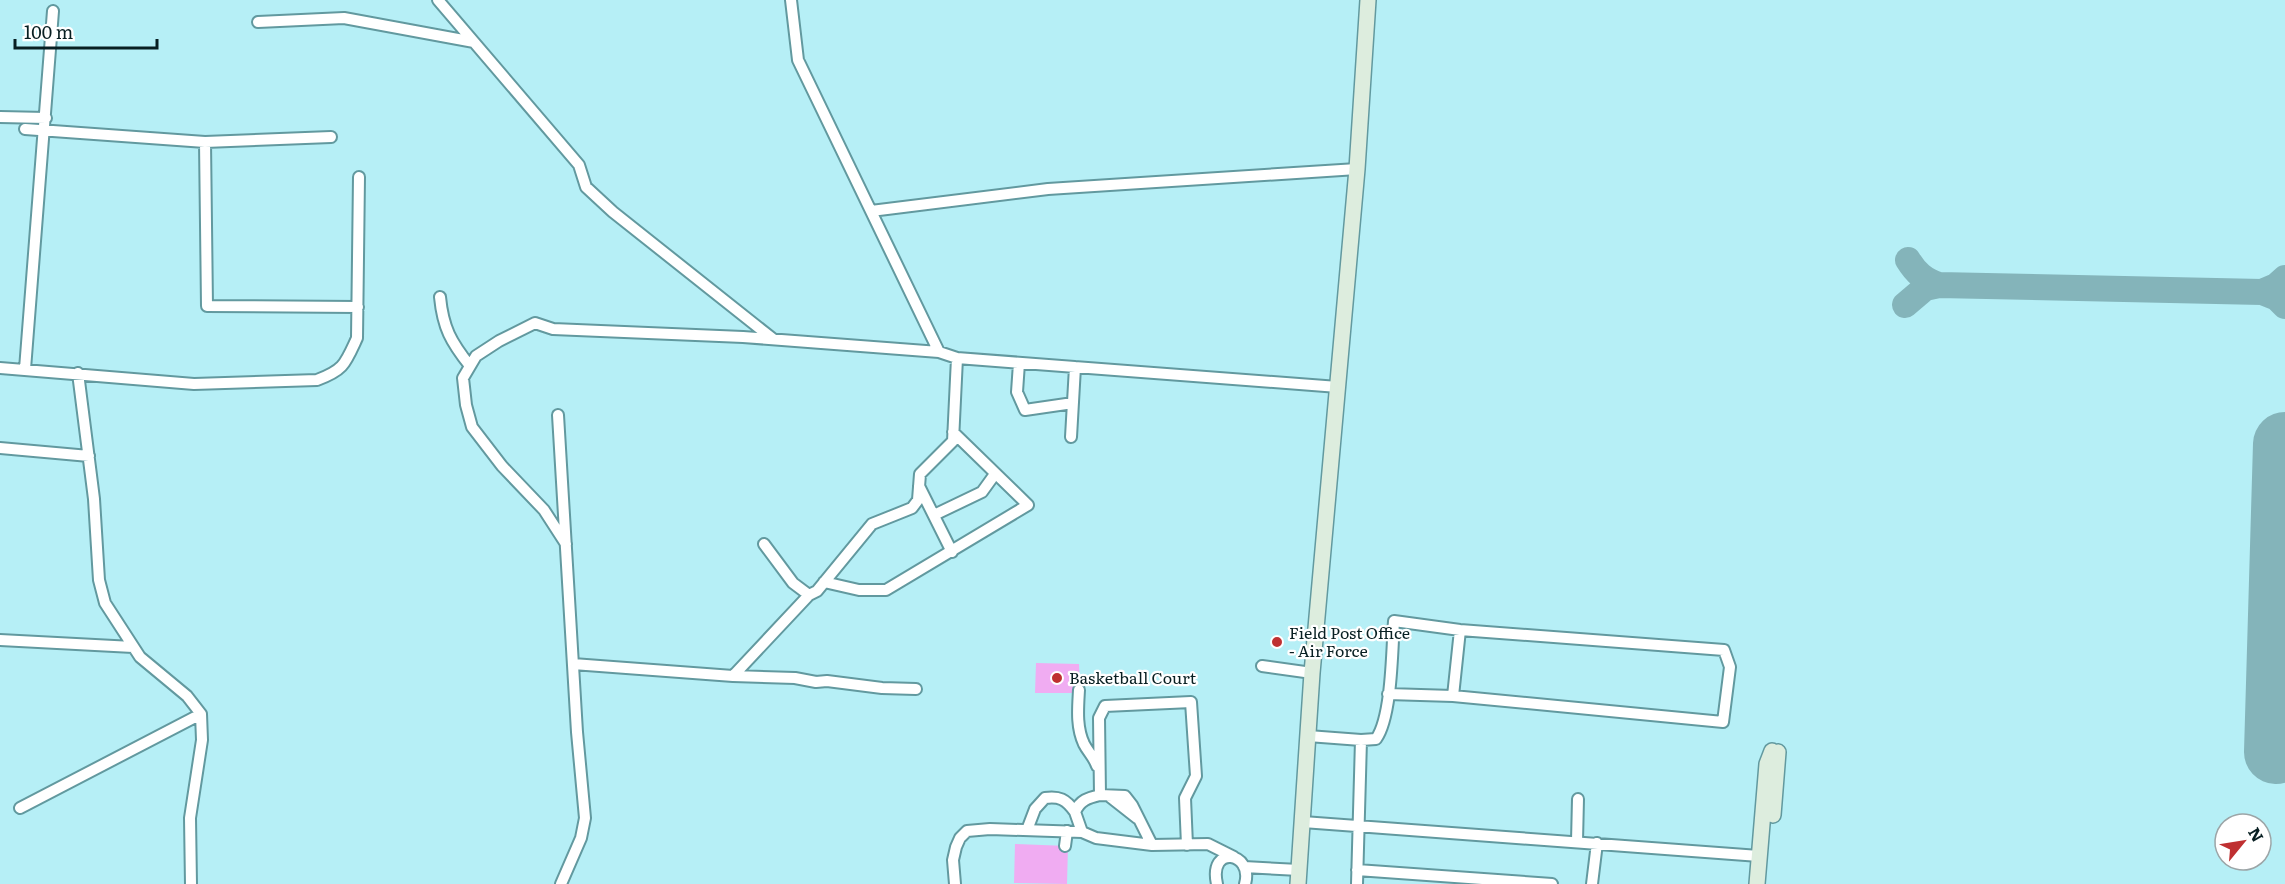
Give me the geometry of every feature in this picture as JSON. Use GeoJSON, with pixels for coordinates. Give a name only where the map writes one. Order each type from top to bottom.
{"type":"FeatureCollection","features":[{"type":"Feature","properties":{"kind":"street"},"geometry":{"type":"LineString","coordinates":[[438,0],[579,165],[586,187],[613,212],[773,339]]}},
{"type":"Feature","properties":{"kind":"street"},"geometry":{"type":"LineString","coordinates":[[1244,867],[1299,877],[1311,673],[1357,169],[1368,0]]}},
{"type":"Feature","properties":{"kind":"street"},"geometry":{"type":"LineString","coordinates":[[794,1],[798,60],[939,352]]}},
{"type":"Feature","properties":{"kind":"street"},"geometry":{"type":"LineString","coordinates":[[26,369],[53,11]]}},
{"type":"Feature","properties":{"kind":"street"},"geometry":{"type":"LineString","coordinates":[[258,22],[344,18],[474,42]]}},
{"type":"Feature","properties":{"kind":"street"},"geometry":{"type":"LineString","coordinates":[[0,117],[46,118]]}},
{"type":"Feature","properties":{"kind":"street"},"geometry":{"type":"LineString","coordinates":[[25,129],[205,142],[331,137]]}},
{"type":"Feature","properties":{"kind":"street"},"geometry":{"type":"LineString","coordinates":[[205,142],[207,306],[358,307]]}},
{"type":"Feature","properties":{"kind":"street"},"geometry":{"type":"LineString","coordinates":[[871,211],[1048,189],[1357,169]]}},
{"type":"Feature","properties":{"kind":"street"},"geometry":{"type":"LineString","coordinates":[[0,368],[194,384],[317,380],[336,373],[347,359],[357,338],[359,177]]}},
{"type":"Feature","properties":{"kind":"street"},"geometry":{"type":"LineString","coordinates":[[440,297],[442,320],[447,334],[470,366]]}},
{"type":"Feature","properties":{"kind":"street"},"geometry":{"type":"LineString","coordinates":[[566,544],[544,510],[502,466],[472,427],[463,378],[476,356],[499,341],[535,323],[554,329],[773,339],[939,352],[957,358],[1338,387]]}},
{"type":"Feature","properties":{"kind":"street"},"geometry":{"type":"LineString","coordinates":[[734,676],[809,595],[817,591],[872,524],[912,508],[918,500],[920,474],[952,441],[957,358]]}},
{"type":"Feature","properties":{"kind":"street"},"geometry":{"type":"LineString","coordinates":[[1019,363],[1017,392],[1025,410],[1073,404]]}},
{"type":"Feature","properties":{"kind":"street"},"geometry":{"type":"LineString","coordinates":[[1071,437],[1075,367]]}},
{"type":"Feature","properties":{"kind":"street"},"geometry":{"type":"LineString","coordinates":[[78,373],[94,499],[99,580],[105,603],[140,657],[186,696],[201,714],[202,740],[189,818],[191,884]]}},
{"type":"Feature","properties":{"kind":"street"},"geometry":{"type":"LineString","coordinates":[[558,416],[585,818],[582,838],[561,884]]}},
{"type":"Feature","properties":{"kind":"street"},"geometry":{"type":"LineString","coordinates":[[824,582],[859,590],[886,590],[1028,505],[953,432]]}},
{"type":"Feature","properties":{"kind":"street"},"geometry":{"type":"LineString","coordinates":[[0,448],[89,456]]}},
{"type":"Feature","properties":{"kind":"street"},"geometry":{"type":"LineString","coordinates":[[934,514],[982,492],[995,474]]}},
{"type":"Feature","properties":{"kind":"street"},"geometry":{"type":"LineString","coordinates":[[920,486],[952,552]]}},
{"type":"Feature","properties":{"kind":"street"},"geometry":{"type":"LineString","coordinates":[[764,544],[793,583],[809,595]]}},
{"type":"Feature","properties":{"kind":"street"},"geometry":{"type":"LineString","coordinates":[[1308,736],[1376,739],[1381,732],[1388,694],[1394,621],[1460,630],[1724,650],[1730,667],[1723,722],[1453,696],[1388,694]]}},
{"type":"Feature","properties":{"kind":"street"},"geometry":{"type":"LineString","coordinates":[[1453,696],[1460,630]]}},
{"type":"Feature","properties":{"kind":"street"},"geometry":{"type":"LineString","coordinates":[[0,640],[133,647]]}},
{"type":"Feature","properties":{"kind":"street"},"geometry":{"type":"LineString","coordinates":[[573,664],[734,676],[795,678],[816,682],[916,689]]}},
{"type":"Feature","properties":{"kind":"street"},"geometry":{"type":"LineString","coordinates":[[1262,666],[1311,673]]}},
{"type":"Feature","properties":{"kind":"street"},"geometry":{"type":"LineString","coordinates":[[1078,690],[1078,723],[1085,745],[1094,757],[1104,795]]}},
{"type":"Feature","properties":{"kind":"street"},"geometry":{"type":"LineString","coordinates":[[1099,772],[1099,718],[1105,706],[1191,702],[1196,777],[1185,798],[1187,845]]}},
{"type":"Feature","properties":{"kind":"street"},"geometry":{"type":"LineString","coordinates":[[20,808],[201,714]]}},
{"type":"Feature","properties":{"kind":"street"},"geometry":{"type":"LineString","coordinates":[[1081,732],[1087,723],[1096,728],[1099,724]]}},
{"type":"Feature","properties":{"kind":"street"},"geometry":{"type":"LineString","coordinates":[[1357,884],[1361,740]]}},
{"type":"Feature","properties":{"kind":"street"},"geometry":{"type":"LineString","coordinates":[[1757,884],[1767,764],[1775,752],[1767,884]]}},
{"type":"Feature","properties":{"kind":"street"},"geometry":{"type":"LineString","coordinates":[[1075,812],[1078,804],[1087,798],[1104,795],[1125,796],[1152,845]]}},
{"type":"Feature","properties":{"kind":"street"},"geometry":{"type":"LineString","coordinates":[[1027,830],[1035,809],[1045,798],[1058,797],[1067,801],[1075,812],[1082,832]]}},
{"type":"Feature","properties":{"kind":"street"},"geometry":{"type":"LineString","coordinates":[[1577,841],[1578,799]]}},
{"type":"Feature","properties":{"kind":"street"},"geometry":{"type":"LineString","coordinates":[[1303,822],[1759,856]]}},
{"type":"Feature","properties":{"kind":"street"},"geometry":{"type":"LineString","coordinates":[[955,884],[953,860],[956,847],[967,831],[990,829],[1082,832],[1096,838],[1152,845],[1208,844],[1233,857],[1244,867],[1245,884]]}},
{"type":"Feature","properties":{"kind":"street"},"geometry":{"type":"LineString","coordinates":[[1065,846],[1067,831]]}},
{"type":"Feature","properties":{"kind":"street"},"geometry":{"type":"LineString","coordinates":[[1592,884],[1597,843]]}},
{"type":"Feature","properties":{"kind":"street"},"geometry":{"type":"LineString","coordinates":[[1217,884],[1218,863],[1225,857],[1233,857]]}},
{"type":"Feature","properties":{"kind":"street"},"geometry":{"type":"LineString","coordinates":[[1358,870],[1552,884]]}},
{"type":"Feature","properties":{"kind":"shaded area","name":"Basketball Court"},"geometry":{"type":"Polygon","coordinates":[[[1036,663],[1079,664],[1080,693],[1035,693],[1036,663]]]}},
{"type":"Feature","properties":{"kind":"shaded area"},"geometry":{"type":"Polygon","coordinates":[[[1015,844],[1068,846],[1067,884],[1014,883],[1015,844]]]}},
{"type":"Feature","properties":{"kind":"taxiway"},"geometry":{"type":"LineString","coordinates":[[1908,260],[1921,276],[1939,285],[2262,292],[2276,286],[2285,278]]}},
{"type":"Feature","properties":{"kind":"taxiway"},"geometry":{"type":"LineString","coordinates":[[1905,305],[1925,288],[1939,285]]}},
{"type":"Feature","properties":{"kind":"taxiway"},"geometry":{"type":"LineString","coordinates":[[2262,292],[2277,298],[2285,306]]}},
{"type":"Feature","properties":{"kind":"runway"},"geometry":{"type":"LineString","coordinates":[[2276,752],[2285,444]]}},
{"type":"Feature","properties":{"kind":"place","name":"Field Post Office - Air Force"},"geometry":{"type":"Point","coordinates":[1277,642]}},
{"type":"Feature","properties":{"kind":"place","name":"Basketball Court"},"geometry":{"type":"Point","coordinates":[1057,678]}}]}
